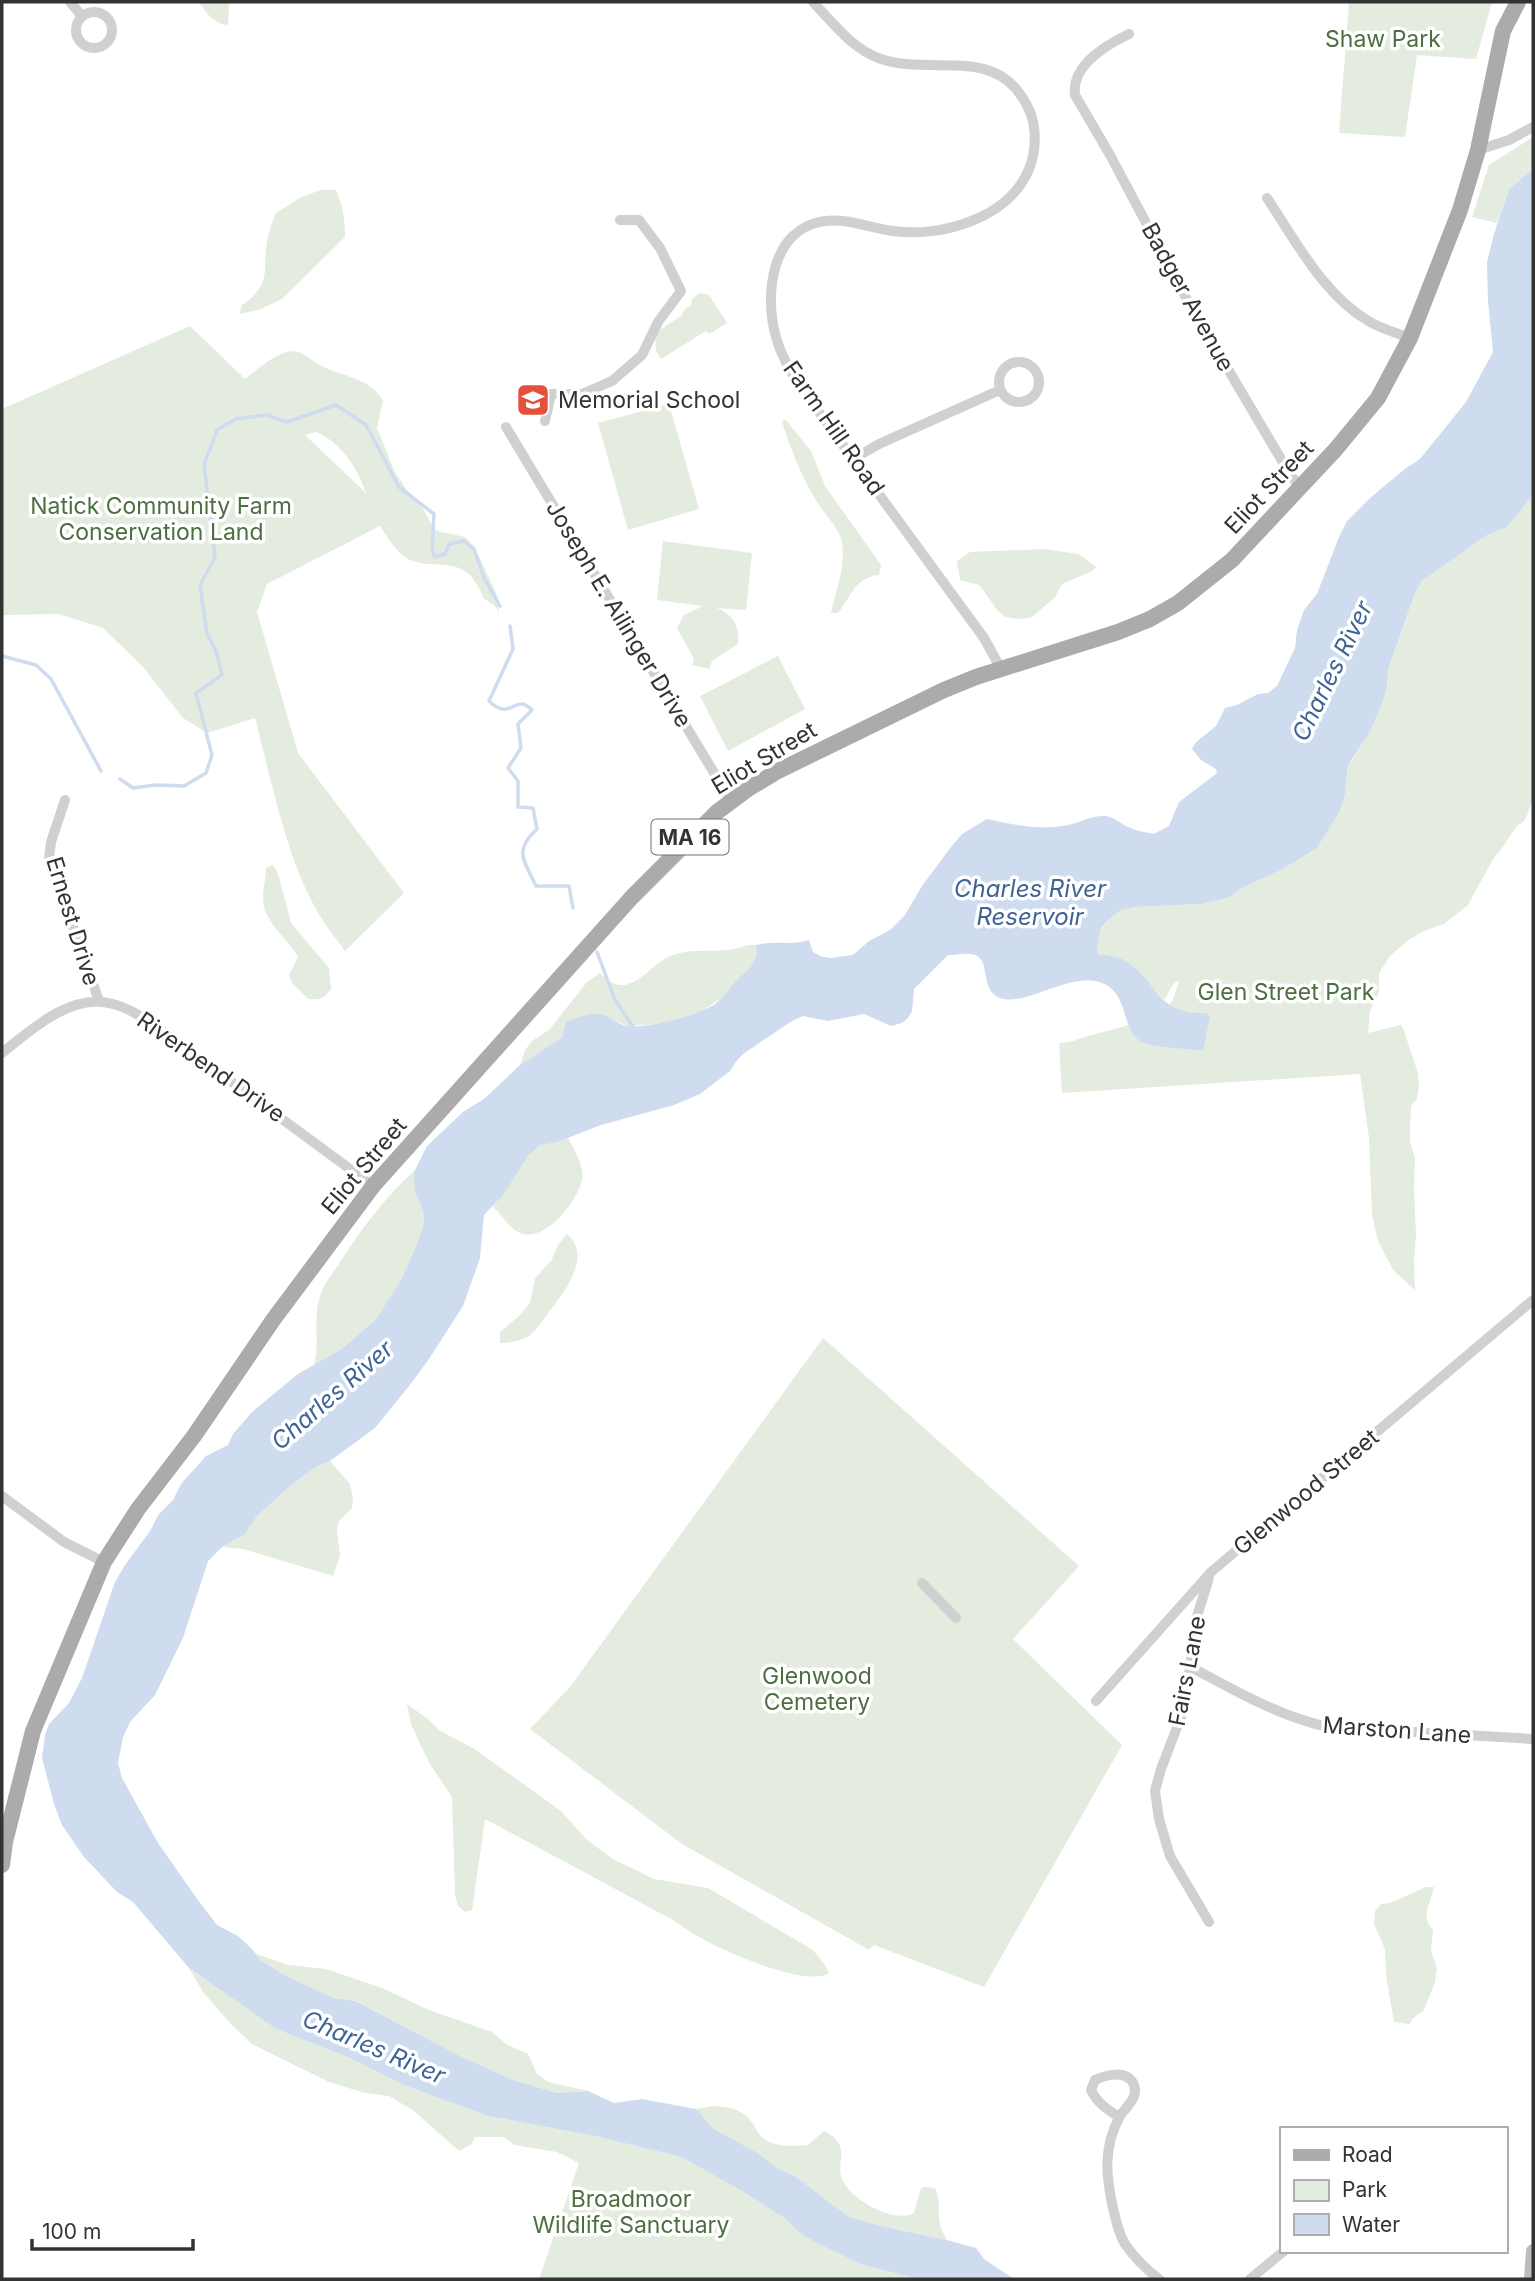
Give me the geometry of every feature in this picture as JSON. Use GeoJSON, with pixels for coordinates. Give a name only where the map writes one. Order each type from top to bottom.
{"type":"FeatureCollection","features":[{"type":"Feature","properties":{"kind":"main road","name":"Eliot Street"},"geometry":{"type":"LineString","coordinates":[[2,1865],[8,1829],[33,1731],[104,1562],[138,1508],[194,1436],[273,1320],[373,1186],[632,897],[699,828],[731,801],[778,771],[944,690],[1108,635],[1165,611],[1218,572],[1336,449],[1378,398],[1410,338],[1455,223],[1478,150],[1503,31],[1518,2]]}},
{"type":"Feature","properties":{"kind":"street"},"geometry":{"type":"LineString","coordinates":[[69,2],[82,16]]}},
{"type":"Feature","properties":{"kind":"street","name":"Farm Hill Road"},"geometry":{"type":"LineString","coordinates":[[813,2],[850,41],[880,59],[918,65],[969,65],[992,71],[1005,79],[1022,98],[1032,118],[1032,156],[1024,179],[1010,196],[983,215],[947,228],[921,232],[895,232],[842,220],[822,221],[794,235],[780,252],[772,291],[774,325],[780,349],[799,385],[984,638],[1001,669]]}},
{"type":"Feature","properties":{"kind":"street","name":"Badger Avenue"},"geometry":{"type":"LineString","coordinates":[[1129,34],[1110,44],[1080,70],[1074,88],[1080,105],[1110,155],[1192,308],[1300,487]]}},
{"type":"Feature","properties":{"kind":"street"},"geometry":{"type":"LineString","coordinates":[[1478,150],[1509,140],[1533,127]]}},
{"type":"Feature","properties":{"kind":"street"},"geometry":{"type":"LineString","coordinates":[[1268,198],[1305,256],[1333,291],[1372,323],[1410,338]]}},
{"type":"Feature","properties":{"kind":"street"},"geometry":{"type":"LineString","coordinates":[[545,421],[551,394],[582,394],[611,381],[642,355],[658,321],[681,291],[660,248],[639,220],[621,220]]}},
{"type":"Feature","properties":{"kind":"street"},"geometry":{"type":"LineString","coordinates":[[853,459],[879,444],[1000,390]]}},
{"type":"Feature","properties":{"kind":"street","name":"Joseph E. Ailinger Drive"},"geometry":{"type":"LineString","coordinates":[[506,427],[731,801]]}},
{"type":"Feature","properties":{"kind":"street","name":"Ernest Drive"},"geometry":{"type":"LineString","coordinates":[[65,800],[51,842],[49,858],[99,1001]]}},
{"type":"Feature","properties":{"kind":"street"},"geometry":{"type":"LineString","coordinates":[[2,1053],[37,1025],[85,1002],[99,1001]]}},
{"type":"Feature","properties":{"kind":"street","name":"Riverbend Drive"},"geometry":{"type":"LineString","coordinates":[[99,1001],[132,1011],[157,1027],[373,1186]]}},
{"type":"Feature","properties":{"kind":"street","name":"Glenwood Street"},"geometry":{"type":"LineString","coordinates":[[1096,1701],[1211,1573],[1533,1300]]}},
{"type":"Feature","properties":{"kind":"street"},"geometry":{"type":"LineString","coordinates":[[2,1496],[64,1542],[104,1562]]}},
{"type":"Feature","properties":{"kind":"street","name":"Fairs Lane"},"geometry":{"type":"LineString","coordinates":[[1209,1922],[1170,1856],[1159,1819],[1155,1791],[1184,1709],[1197,1616],[1211,1573]]}},
{"type":"Feature","properties":{"kind":"street"},"geometry":{"type":"LineString","coordinates":[[922,1583],[956,1618]]}},
{"type":"Feature","properties":{"kind":"street","name":"Marston Lane"},"geometry":{"type":"LineString","coordinates":[[1189,1666],[1277,1712],[1328,1727],[1533,1739]]}},
{"type":"Feature","properties":{"kind":"street"},"geometry":{"type":"LineString","coordinates":[[1119,2117],[1107,2157],[1107,2180],[1118,2230],[1133,2255],[1159,2279]]}},
{"type":"Feature","properties":{"kind":"street"},"geometry":{"type":"LineString","coordinates":[[1531,2279],[1533,2251]]}},
{"type":"Feature","properties":{"kind":"street"},"geometry":{"type":"LineString","coordinates":[[1250,2279],[1282,2253]]}},
{"type":"Feature","properties":{"kind":"green space"},"geometry":{"type":"Polygon","coordinates":[[[199,2],[229,2],[228,25],[215,20],[199,2]]]}},
{"type":"Feature","properties":{"kind":"green space","name":"Shaw Park"},"geometry":{"type":"Polygon","coordinates":[[[1349,2],[1492,2],[1476,59],[1417,55],[1405,137],[1339,133],[1349,2]]]}},
{"type":"Feature","properties":{"kind":"green space"},"geometry":{"type":"Polygon","coordinates":[[[1533,137],[1533,169],[1509,189],[1497,223],[1472,217],[1489,165],[1533,137]]]}},
{"type":"Feature","properties":{"kind":"green space"},"geometry":{"type":"Polygon","coordinates":[[[320,190],[336,190],[343,213],[345,237],[282,299],[261,309],[240,314],[241,306],[262,284],[267,241],[276,213],[300,198],[320,190]]]}},
{"type":"Feature","properties":{"kind":"green space"},"geometry":{"type":"Polygon","coordinates":[[[699,293],[709,295],[727,323],[709,334],[706,331],[661,359],[656,351],[655,333],[681,316],[699,293]]]}},
{"type":"Feature","properties":{"kind":"green space","name":"Natick Community Farm Conservation Land"},"geometry":{"type":"Polygon","coordinates":[[[190,326],[245,379],[274,358],[297,351],[322,366],[364,383],[378,393],[383,401],[377,428],[394,470],[406,489],[420,503],[437,531],[465,537],[474,546],[497,595],[499,613],[495,606],[483,598],[467,572],[451,566],[408,559],[380,526],[267,584],[257,612],[298,753],[404,893],[345,951],[320,916],[298,870],[281,820],[255,718],[207,733],[183,718],[143,667],[103,628],[59,614],[2,615],[2,409],[190,326]],[[316,432],[305,435],[366,493],[347,457],[316,432]]]}},
{"type":"Feature","properties":{"kind":"green space"},"geometry":{"type":"Polygon","coordinates":[[[669,404],[699,509],[628,530],[598,423],[669,404]]]}},
{"type":"Feature","properties":{"kind":"green space"},"geometry":{"type":"Polygon","coordinates":[[[786,420],[811,451],[825,486],[881,565],[879,575],[859,584],[838,613],[831,613],[843,561],[842,543],[835,526],[817,502],[801,473],[782,421],[786,420]]]}},
{"type":"Feature","properties":{"kind":"green space","name":"Glen Street Park"},"geometry":{"type":"Polygon","coordinates":[[[1533,495],[1533,800],[1525,820],[1516,827],[1493,859],[1468,905],[1444,924],[1408,940],[1390,956],[1379,973],[1379,992],[1370,1011],[1368,1033],[1401,1025],[1418,1073],[1417,1099],[1411,1106],[1410,1125],[1410,1142],[1415,1158],[1415,1290],[1393,1270],[1378,1241],[1372,1215],[1369,1138],[1360,1074],[1062,1093],[1059,1043],[1164,1014],[1174,997],[1179,981],[1174,983],[1164,1000],[1135,972],[1098,954],[1101,929],[1109,919],[1121,910],[1134,907],[1201,904],[1228,898],[1317,848],[1339,813],[1345,795],[1348,766],[1370,732],[1382,704],[1388,671],[1415,593],[1422,581],[1487,535],[1507,527],[1533,495]]]}},
{"type":"Feature","properties":{"kind":"green space"},"geometry":{"type":"Polygon","coordinates":[[[663,541],[752,553],[746,610],[717,608],[734,622],[738,632],[738,644],[712,661],[709,669],[692,665],[694,659],[677,628],[684,615],[703,606],[657,600],[663,541]]]}},
{"type":"Feature","properties":{"kind":"green space"},"geometry":{"type":"Polygon","coordinates":[[[1044,549],[1079,554],[1096,567],[1062,584],[1055,597],[1032,617],[1020,619],[1004,616],[979,585],[960,580],[957,561],[970,552],[1044,549]]]}},
{"type":"Feature","properties":{"kind":"green space"},"geometry":{"type":"Polygon","coordinates":[[[778,656],[805,709],[728,751],[700,696],[778,656]]]}},
{"type":"Feature","properties":{"kind":"green space"},"geometry":{"type":"Polygon","coordinates":[[[272,865],[279,877],[291,923],[329,968],[331,989],[321,998],[308,999],[292,983],[289,975],[298,957],[266,913],[263,893],[266,868],[272,865]]]}},
{"type":"Feature","properties":{"kind":"green space"},"geometry":{"type":"Polygon","coordinates":[[[756,945],[754,965],[726,995],[700,1012],[659,1024],[627,1026],[616,1021],[564,1030],[562,1037],[520,1065],[525,1050],[532,1041],[549,1030],[587,982],[600,973],[617,985],[630,984],[661,961],[674,955],[732,950],[756,945]]]}},
{"type":"Feature","properties":{"kind":"green space"},"geometry":{"type":"Polygon","coordinates":[[[568,1138],[583,1175],[574,1199],[558,1218],[540,1232],[530,1234],[516,1231],[493,1207],[528,1156],[540,1145],[568,1138]]]}},
{"type":"Feature","properties":{"kind":"green space"},"geometry":{"type":"Polygon","coordinates":[[[415,1170],[415,1191],[423,1211],[424,1222],[401,1280],[376,1319],[343,1348],[314,1365],[317,1308],[324,1287],[373,1216],[415,1170]]]}},
{"type":"Feature","properties":{"kind":"green space"},"geometry":{"type":"Polygon","coordinates":[[[567,1234],[574,1243],[577,1264],[562,1295],[531,1335],[517,1341],[500,1343],[500,1332],[530,1303],[535,1278],[551,1261],[558,1245],[567,1234]]]}},
{"type":"Feature","properties":{"kind":"green space","name":"Glenwood Cemetery"},"geometry":{"type":"Polygon","coordinates":[[[823,1338],[1079,1566],[1013,1639],[1122,1745],[984,1987],[874,1945],[869,1950],[682,1844],[530,1729],[570,1687],[823,1338]]]}},
{"type":"Feature","properties":{"kind":"green space"},"geometry":{"type":"Polygon","coordinates":[[[330,1461],[350,1484],[353,1497],[352,1508],[339,1521],[337,1529],[340,1556],[333,1576],[243,1549],[222,1547],[245,1534],[257,1516],[290,1486],[316,1467],[330,1461]]]}},
{"type":"Feature","properties":{"kind":"green space"},"geometry":{"type":"Polygon","coordinates":[[[407,1704],[439,1730],[476,1750],[561,1811],[587,1840],[613,1859],[654,1879],[708,1888],[813,1950],[829,1973],[803,1976],[765,1966],[727,1951],[485,1819],[472,1910],[465,1912],[458,1906],[455,1894],[452,1797],[420,1744],[411,1724],[407,1704]]]}},
{"type":"Feature","properties":{"kind":"green space"},"geometry":{"type":"Polygon","coordinates":[[[1426,1887],[1434,1887],[1427,1920],[1433,1930],[1431,1951],[1437,1968],[1435,1982],[1424,2010],[1412,2019],[1410,2024],[1394,2022],[1386,1975],[1385,1949],[1374,1924],[1375,1911],[1381,1904],[1390,1903],[1426,1887]]]}},
{"type":"Feature","properties":{"kind":"green space"},"geometry":{"type":"Polygon","coordinates":[[[257,1954],[288,1965],[326,1969],[382,1988],[429,2010],[492,2032],[506,2044],[528,2054],[537,2074],[548,2082],[588,2091],[559,2093],[513,2080],[460,2056],[357,2001],[334,1998],[288,1977],[262,1961],[257,1954]]]}},
{"type":"Feature","properties":{"kind":"green space","name":"Broadmoor Wildlife Sanctuary"},"geometry":{"type":"Polygon","coordinates":[[[189,1968],[276,2029],[350,2058],[404,2085],[488,2116],[595,2136],[681,2157],[742,2191],[783,2217],[800,2233],[829,2249],[860,2264],[917,2279],[539,2279],[579,2163],[557,2152],[515,2145],[504,2137],[475,2137],[472,2144],[459,2151],[414,2111],[389,2096],[365,2093],[329,2082],[252,2044],[203,1992],[189,1968]]]}},
{"type":"Feature","properties":{"kind":"green space"},"geometry":{"type":"Polygon","coordinates":[[[713,2106],[740,2112],[749,2119],[763,2138],[779,2145],[808,2145],[824,2131],[839,2143],[841,2176],[849,2190],[856,2197],[886,2213],[906,2216],[914,2213],[923,2187],[935,2188],[939,2201],[940,2225],[947,2240],[849,2217],[795,2176],[777,2168],[756,2152],[714,2129],[696,2109],[713,2106]]]}},
{"type":"Feature","properties":{"kind":"water","name":"Charles River Reservoir"},"geometry":{"type":"Polygon","coordinates":[[[1533,169],[1533,495],[1507,527],[1487,535],[1422,581],[1415,593],[1388,670],[1382,704],[1370,732],[1348,765],[1345,795],[1339,813],[1317,848],[1228,898],[1201,904],[1121,910],[1101,928],[1098,954],[1126,961],[1169,1005],[1210,1016],[1203,1051],[1140,1041],[1130,1028],[1116,993],[1099,982],[1073,982],[1010,1000],[1000,998],[989,989],[980,958],[969,954],[948,955],[914,989],[912,1011],[902,1023],[891,1026],[864,1014],[828,1021],[803,1016],[743,1054],[730,1071],[700,1094],[674,1105],[540,1145],[528,1156],[503,1195],[484,1215],[480,1258],[463,1306],[429,1359],[375,1428],[290,1486],[257,1516],[245,1534],[222,1547],[208,1561],[183,1638],[155,1695],[130,1722],[123,1737],[118,1763],[122,1778],[158,1843],[217,1925],[238,1936],[262,1961],[288,1977],[334,1998],[356,2001],[460,2056],[513,2080],[558,2093],[588,2091],[614,2103],[642,2099],[696,2109],[714,2129],[756,2152],[777,2168],[795,2176],[849,2217],[976,2248],[984,2259],[1014,2279],[917,2279],[860,2264],[815,2242],[800,2233],[783,2217],[681,2157],[595,2136],[488,2116],[404,2085],[350,2058],[276,2029],[189,1968],[133,1902],[117,1892],[84,1857],[62,1825],[42,1758],[45,1735],[49,1724],[69,1703],[82,1678],[115,1582],[159,1514],[173,1500],[181,1484],[206,1456],[228,1445],[233,1434],[252,1412],[298,1374],[343,1348],[376,1319],[401,1280],[424,1222],[414,1181],[415,1170],[427,1146],[520,1065],[562,1037],[566,1022],[598,1014],[624,1025],[636,1026],[672,1020],[707,1008],[715,1004],[749,969],[756,957],[756,945],[809,940],[813,952],[820,956],[830,958],[853,955],[869,941],[890,930],[905,915],[922,886],[962,834],[987,819],[1024,826],[1053,827],[1108,816],[1131,828],[1154,834],[1169,826],[1179,802],[1217,773],[1216,769],[1201,760],[1192,749],[1196,742],[1216,726],[1225,708],[1258,694],[1268,693],[1277,686],[1295,648],[1297,630],[1304,610],[1317,594],[1347,521],[1370,498],[1420,459],[1466,402],[1493,352],[1487,262],[1494,234],[1509,189],[1533,169]]]}},
{"type":"Feature","properties":{"kind":"waterway"},"geometry":{"type":"LineString","coordinates":[[120,779],[133,788],[184,786],[206,773],[212,755],[196,693],[222,675],[216,651],[207,634],[200,585],[215,557],[204,465],[217,430],[236,419],[267,415],[287,422],[336,405],[366,425],[399,487],[434,514],[432,551],[435,557],[445,554],[449,544],[464,541],[474,549],[484,578],[500,606]]}},
{"type":"Feature","properties":{"kind":"waterway"},"geometry":{"type":"LineString","coordinates":[[510,626],[513,649],[489,701],[503,709],[521,704],[532,710],[518,724],[521,748],[508,768],[518,781],[518,807],[533,808],[537,829],[525,844],[523,856],[536,886],[569,886],[573,908]]}},
{"type":"Feature","properties":{"kind":"waterway"},"geometry":{"type":"LineString","coordinates":[[2,656],[36,665],[51,679],[101,771]]}},
{"type":"Feature","properties":{"kind":"waterway"},"geometry":{"type":"LineString","coordinates":[[597,952],[615,1000],[634,1028]]}},
{"type":"Feature","properties":{"kind":"place","name":"Memorial School"},"geometry":{"type":"Point","coordinates":[533,400]}},
{"type":"Feature","properties":{"kind":"water label","name":"Charles River"},"geometry":{"type":"Point","coordinates":[1332,671]}},
{"type":"Feature","properties":{"kind":"water label","name":"Charles River"},"geometry":{"type":"Point","coordinates":[332,1395]}},
{"type":"Feature","properties":{"kind":"water label","name":"Charles River"},"geometry":{"type":"Point","coordinates":[374,2047]}}]}
